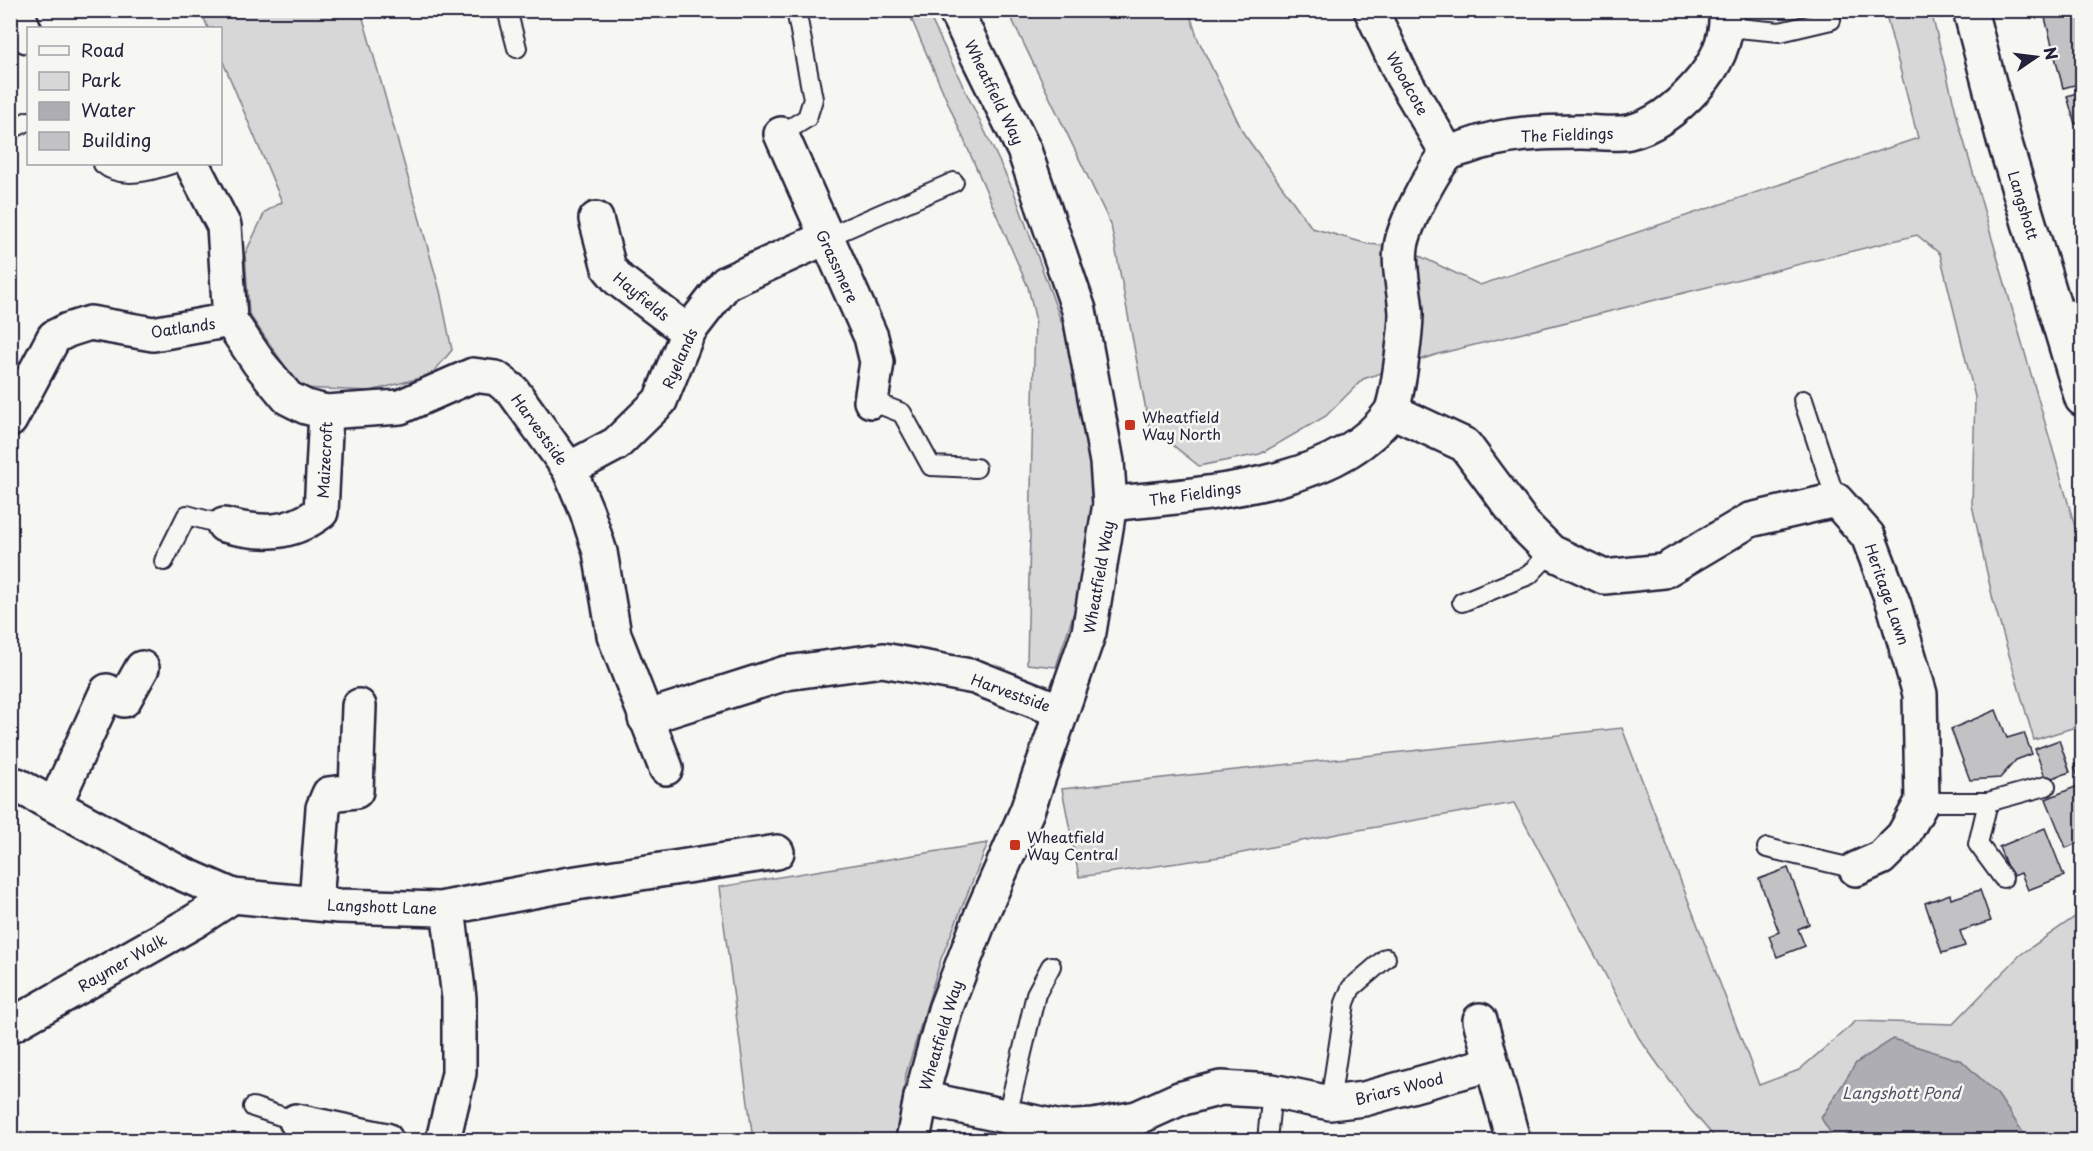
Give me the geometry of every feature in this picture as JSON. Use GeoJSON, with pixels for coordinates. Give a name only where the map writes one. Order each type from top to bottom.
{"type":"FeatureCollection","features":[{"type":"Feature","properties":{"kind":"street","name":"Wheatfield Way"},"geometry":{"type":"LineString","coordinates":[[913,1140],[921,1098],[945,1010],[983,911],[1027,811],[1089,632],[1110,504],[1107,462],[1079,310],[1024,150],[955,10]]}},
{"type":"Feature","properties":{"kind":"street","name":"Woodcote"},"geometry":{"type":"LineString","coordinates":[[1371,10],[1402,76],[1448,154]]}},
{"type":"Feature","properties":{"kind":"street","name":"Langshott"},"geometry":{"type":"LineString","coordinates":[[1970,10],[2004,140],[2070,311],[2082,399]]}},
{"type":"Feature","properties":{"kind":"street","name":"The Fieldings"},"geometry":{"type":"LineString","coordinates":[[1448,154],[1484,141],[1525,133],[1628,132],[1654,122],[1681,103],[1703,80],[1720,55],[1727,19]]}},
{"type":"Feature","properties":{"kind":"street","name":"Grassmere"},"geometry":{"type":"LineString","coordinates":[[781,134],[825,238],[871,337],[877,362],[871,401]]}},
{"type":"Feature","properties":{"kind":"street"},"geometry":{"type":"LineString","coordinates":[[1448,154],[1424,189],[1401,247],[1405,333],[1392,411],[1465,445],[1525,526],[1551,552],[1604,577],[1664,570],[1750,519],[1836,500]]}},
{"type":"Feature","properties":{"kind":"street"},"geometry":{"type":"LineString","coordinates":[[193,165],[224,226],[230,320]]}},
{"type":"Feature","properties":{"kind":"street","name":"Hayfields"},"geometry":{"type":"LineString","coordinates":[[596,219],[609,268],[619,280],[688,332]]}},
{"type":"Feature","properties":{"kind":"street","name":"Ryelands"},"geometry":{"type":"LineString","coordinates":[[569,469],[616,444],[660,401],[688,332],[726,283],[825,238]]}},
{"type":"Feature","properties":{"kind":"street","name":"Harvestside"},"geometry":{"type":"LineString","coordinates":[[230,320],[259,363],[288,398],[306,407],[326,412],[400,407],[473,375],[496,378],[513,392],[569,469],[600,552],[614,635],[666,768]]}},
{"type":"Feature","properties":{"kind":"street","name":"Oatlands"},"geometry":{"type":"LineString","coordinates":[[10,420],[54,337],[68,330],[90,323],[153,334],[230,320]]}},
{"type":"Feature","properties":{"kind":"street","name":"The Fieldings"},"geometry":{"type":"LineString","coordinates":[[1110,504],[1233,490],[1323,465],[1347,454],[1373,433],[1392,411]]}},
{"type":"Feature","properties":{"kind":"street","name":"Maizecroft"},"geometry":{"type":"LineString","coordinates":[[224,525],[256,533],[281,532],[307,523],[321,512],[326,412]]}},
{"type":"Feature","properties":{"kind":"street","name":"Heritage Lawn"},"geometry":{"type":"LineString","coordinates":[[1836,500],[1868,536],[1894,605],[1917,683],[1920,694],[1922,802]]}},
{"type":"Feature","properties":{"kind":"street","name":"Harvestside"},"geometry":{"type":"LineString","coordinates":[[645,718],[786,673],[883,660],[975,677],[1061,711]]}},
{"type":"Feature","properties":{"kind":"street"},"geometry":{"type":"LineString","coordinates":[[55,804],[107,691],[124,700],[142,668]]}},
{"type":"Feature","properties":{"kind":"street"},"geometry":{"type":"LineString","coordinates":[[316,903],[323,808],[329,794],[343,790],[356,790],[359,706]]}},
{"type":"Feature","properties":{"kind":"street","name":"Langshott Lane"},"geometry":{"type":"LineString","coordinates":[[10,785],[17,785],[176,871],[233,896],[316,903],[448,908],[570,884],[777,852]]}},
{"type":"Feature","properties":{"kind":"street"},"geometry":{"type":"LineString","coordinates":[[1856,869],[1881,858],[1903,836],[1922,802]]}},
{"type":"Feature","properties":{"kind":"street","name":"Raymer Walk"},"geometry":{"type":"LineString","coordinates":[[10,1026],[195,921],[233,896]]}},
{"type":"Feature","properties":{"kind":"street"},"geometry":{"type":"LineString","coordinates":[[443,1140],[459,1073],[459,998],[448,908]]}},
{"type":"Feature","properties":{"kind":"street"},"geometry":{"type":"LineString","coordinates":[[1480,1020],[1490,1064],[1513,1140]]}},
{"type":"Feature","properties":{"kind":"street","name":"Briars Wood"},"geometry":{"type":"LineString","coordinates":[[921,1098],[1061,1128],[1096,1133],[1179,1099],[1221,1088],[1272,1091],[1330,1103],[1364,1099],[1490,1064]]}},
{"type":"Feature","properties":{"kind":"street"},"geometry":{"type":"LineString","coordinates":[[296,1121],[387,1140]]}},
{"type":"Feature","properties":{"kind":"lane"},"geometry":{"type":"LineString","coordinates":[[507,10],[517,48]]}},
{"type":"Feature","properties":{"kind":"lane"},"geometry":{"type":"LineString","coordinates":[[781,134],[807,118],[813,99],[796,10]]}},
{"type":"Feature","properties":{"kind":"lane"},"geometry":{"type":"LineString","coordinates":[[1727,19],[1780,32],[1831,20]]}},
{"type":"Feature","properties":{"kind":"lane"},"geometry":{"type":"LineString","coordinates":[[10,130],[27,122]]}},
{"type":"Feature","properties":{"kind":"lane"},"geometry":{"type":"LineString","coordinates":[[104,165],[110,170],[128,173],[150,172],[169,165]]}},
{"type":"Feature","properties":{"kind":"lane"},"geometry":{"type":"LineString","coordinates":[[825,238],[954,182]]}},
{"type":"Feature","properties":{"kind":"lane"},"geometry":{"type":"LineString","coordinates":[[1803,400],[1836,500]]}},
{"type":"Feature","properties":{"kind":"lane"},"geometry":{"type":"LineString","coordinates":[[871,401],[902,412],[931,466],[976,468]]}},
{"type":"Feature","properties":{"kind":"lane"},"geometry":{"type":"LineString","coordinates":[[165,561],[187,515],[224,525]]}},
{"type":"Feature","properties":{"kind":"lane"},"geometry":{"type":"LineString","coordinates":[[1462,602],[1529,575],[1551,552]]}},
{"type":"Feature","properties":{"kind":"lane"},"geometry":{"type":"LineString","coordinates":[[1922,802],[1988,802],[2046,786]]}},
{"type":"Feature","properties":{"kind":"lane"},"geometry":{"type":"LineString","coordinates":[[1988,802],[1978,844],[2003,878]]}},
{"type":"Feature","properties":{"kind":"lane"},"geometry":{"type":"LineString","coordinates":[[1767,848],[1856,869]]}},
{"type":"Feature","properties":{"kind":"lane"},"geometry":{"type":"LineString","coordinates":[[1330,1103],[1345,1003],[1351,988],[1386,958]]}},
{"type":"Feature","properties":{"kind":"lane"},"geometry":{"type":"LineString","coordinates":[[1007,1116],[1036,994],[1051,966]]}},
{"type":"Feature","properties":{"kind":"lane"},"geometry":{"type":"LineString","coordinates":[[1267,1140],[1272,1091]]}},
{"type":"Feature","properties":{"kind":"lane"},"geometry":{"type":"LineString","coordinates":[[253,1107],[296,1121]]}},
{"type":"Feature","properties":{"kind":"green space"},"geometry":{"type":"Polygon","coordinates":[[[201,11],[361,11],[440,291],[452,350],[431,375],[371,391],[300,388],[249,314],[245,254],[265,212],[282,202],[222,59],[222,27],[208,27],[201,11]]]}},
{"type":"Feature","properties":{"kind":"green space"},"geometry":{"type":"Polygon","coordinates":[[[908,11],[927,11],[1014,192],[1079,370],[1095,499],[1077,603],[1056,667],[1027,664],[1035,317],[1028,287],[908,11]]]}},
{"type":"Feature","properties":{"kind":"green space"},"geometry":{"type":"Polygon","coordinates":[[[1008,11],[1189,11],[1197,37],[1244,134],[1312,228],[1368,244],[1401,247],[1480,285],[1918,138],[1885,11],[1931,11],[1959,124],[2082,551],[2082,725],[2034,740],[1993,600],[1972,505],[1975,397],[1940,254],[1917,235],[1438,354],[1363,379],[1326,416],[1260,454],[1199,466],[1149,426],[1111,225],[1008,11]]]}},
{"type":"Feature","properties":{"kind":"green space"},"geometry":{"type":"Polygon","coordinates":[[[1622,728],[1759,1085],[1799,1070],[1856,1021],[1953,1024],[2020,955],[2082,912],[2082,1140],[1717,1140],[1690,1109],[1639,1038],[1514,803],[1227,856],[1079,877],[1062,789],[1622,728]]]}},
{"type":"Feature","properties":{"kind":"green space"},"geometry":{"type":"Polygon","coordinates":[[[988,843],[941,959],[906,1074],[896,1140],[753,1140],[719,887],[988,843]]]}},
{"type":"Feature","properties":{"kind":"water","name":"Langshott Pond"},"geometry":{"type":"Polygon","coordinates":[[[1893,1039],[1962,1061],[1998,1095],[2028,1140],[1835,1140],[1821,1118],[1856,1063],[1893,1039]]]}},
{"type":"Feature","properties":{"kind":"building"},"geometry":{"type":"Polygon","coordinates":[[[2043,10],[2082,10],[2082,83],[2063,88],[2043,10]]]}},
{"type":"Feature","properties":{"kind":"building"},"geometry":{"type":"Polygon","coordinates":[[[2082,91],[2082,122],[2075,124],[2067,96],[2082,91]]]}},
{"type":"Feature","properties":{"kind":"building"},"geometry":{"type":"Polygon","coordinates":[[[1996,710],[2007,738],[2024,733],[2032,754],[2016,760],[2000,778],[1970,780],[1951,729],[1996,710]]]}},
{"type":"Feature","properties":{"kind":"building"},"geometry":{"type":"Polygon","coordinates":[[[2059,740],[2070,772],[2046,780],[2035,749],[2059,740]]]}},
{"type":"Feature","properties":{"kind":"building"},"geometry":{"type":"Polygon","coordinates":[[[2074,764],[2082,766],[2082,841],[2066,848],[2046,799],[2080,785],[2074,764]]]}},
{"type":"Feature","properties":{"kind":"building"},"geometry":{"type":"Polygon","coordinates":[[[2045,828],[2064,876],[2028,890],[2021,873],[2011,877],[1999,847],[2045,828]]]}},
{"type":"Feature","properties":{"kind":"building"},"geometry":{"type":"Polygon","coordinates":[[[1788,868],[1809,924],[1798,929],[1805,946],[1777,957],[1769,936],[1779,932],[1759,879],[1788,868]]]}},
{"type":"Feature","properties":{"kind":"building"},"geometry":{"type":"Polygon","coordinates":[[[1980,890],[1991,921],[1960,931],[1965,946],[1942,953],[1925,903],[1950,894],[1951,899],[1980,890]]]}},
{"type":"Feature","properties":{"kind":"place","name":"Wheatfield Way North"},"geometry":{"type":"Point","coordinates":[1130,425]}},
{"type":"Feature","properties":{"kind":"place","name":"Wheatfield Way Central"},"geometry":{"type":"Point","coordinates":[1015,845]}}]}
